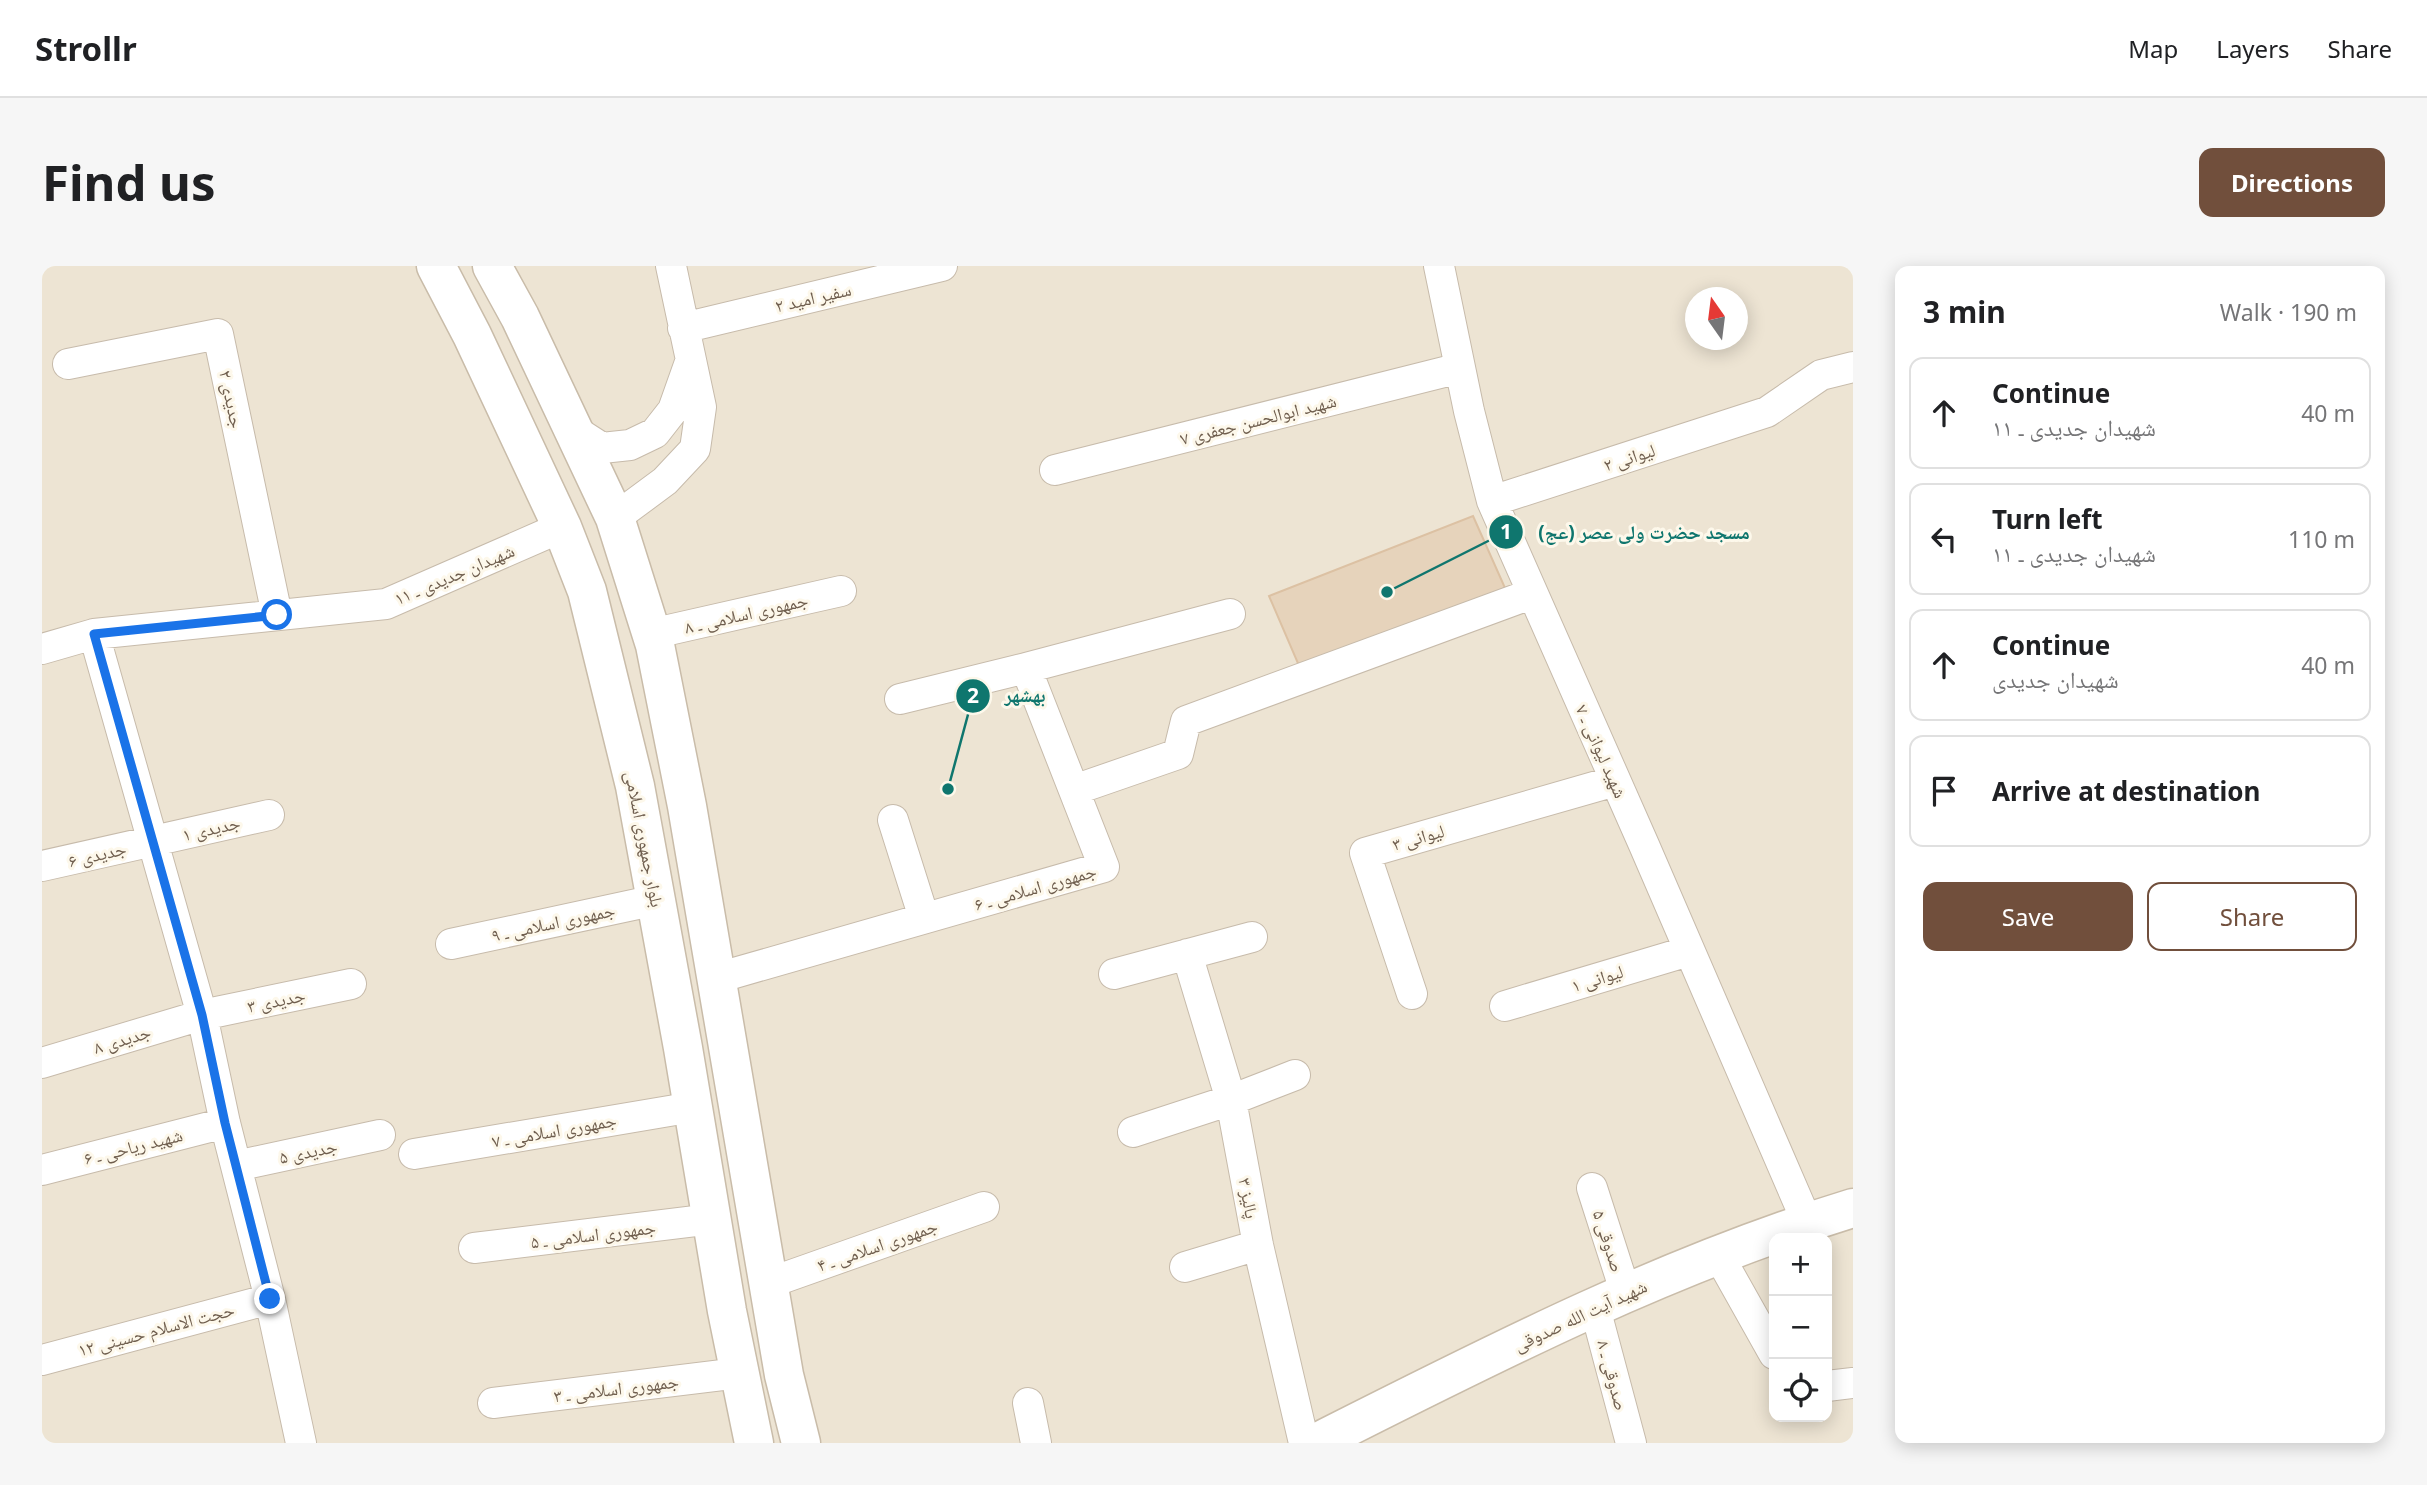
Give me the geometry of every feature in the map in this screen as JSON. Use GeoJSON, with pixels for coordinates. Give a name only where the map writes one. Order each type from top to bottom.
{"type":"FeatureCollection","features":[{"type":"Feature","properties":{"kind":"main road","name":"بلوار جمهوری اسلامی"},"geometry":{"type":"LineString","coordinates":[[436,266],[472,335],[562,527],[587,591],[635,786],[739,1373],[754,1443]]}},
{"type":"Feature","properties":{"kind":"main road"},"geometry":{"type":"LineString","coordinates":[[492,266],[520,317],[615,518],[651,634],[687,806],[784,1375],[801,1443]]}},
{"type":"Feature","properties":{"kind":"main road"},"geometry":{"type":"LineString","coordinates":[[472,335],[520,317]]}},
{"type":"Feature","properties":{"kind":"main road","name":"شهید آیت الله صدوقی"},"geometry":{"type":"LineString","coordinates":[[1317,1443],[1464,1368],[1667,1275],[1807,1222],[1853,1208]]}},
{"type":"Feature","properties":{"kind":"street"},"geometry":{"type":"LineString","coordinates":[[615,518],[665,481],[695,449],[701,407],[671,266]]}},
{"type":"Feature","properties":{"kind":"street","name":"سفیر امید ۲"},"geometry":{"type":"LineString","coordinates":[[683,328],[942,266]]}},
{"type":"Feature","properties":{"kind":"street","name":"شهید لیوانی ـ ۷"},"geometry":{"type":"LineString","coordinates":[[1439,266],[1492,501],[1807,1222]]}},
{"type":"Feature","properties":{"kind":"street","name":"جدیدی ۲"},"geometry":{"type":"LineString","coordinates":[[68,364],[218,334],[277,615]]}},
{"type":"Feature","properties":{"kind":"street"},"geometry":{"type":"LineString","coordinates":[[571,428],[602,448],[630,445],[655,433],[673,410],[691,362]]}},
{"type":"Feature","properties":{"kind":"street","name":"لیوانی ۲"},"geometry":{"type":"LineString","coordinates":[[1492,501],[1767,412],[1821,375],[1853,367]]}},
{"type":"Feature","properties":{"kind":"street","name":"شهید ابوالحسن جعفری ۷"},"geometry":{"type":"LineString","coordinates":[[1055,470],[1460,368]]}},
{"type":"Feature","properties":{"kind":"street","name":"شهیدان جدیدی ـ ۱۱"},"geometry":{"type":"LineString","coordinates":[[42,649],[94,634],[386,604],[562,527]]}},
{"type":"Feature","properties":{"kind":"street","name":"جمهوری اسلامی ـ ۸"},"geometry":{"type":"LineString","coordinates":[[651,634],[841,591]]}},
{"type":"Feature","properties":{"kind":"street"},"geometry":{"type":"LineString","coordinates":[[1074,790],[1178,754],[1186,721],[1531,594]]}},
{"type":"Feature","properties":{"kind":"street"},"geometry":{"type":"LineString","coordinates":[[900,699],[1230,614]]}},
{"type":"Feature","properties":{"kind":"street"},"geometry":{"type":"LineString","coordinates":[[94,634],[202,1015],[225,1123],[270,1299],[301,1443]]}},
{"type":"Feature","properties":{"kind":"street","name":"جمهوری اسلامی ـ ۶"},"geometry":{"type":"LineString","coordinates":[[717,978],[1104,867],[1026,668]]}},
{"type":"Feature","properties":{"kind":"street","name":"لیوانی ۳"},"geometry":{"type":"LineString","coordinates":[[1412,994],[1365,853],[1615,780]]}},
{"type":"Feature","properties":{"kind":"street","name":"جدیدی ۱"},"geometry":{"type":"LineString","coordinates":[[153,841],[269,815]]}},
{"type":"Feature","properties":{"kind":"street"},"geometry":{"type":"LineString","coordinates":[[892,820],[925,918]]}},
{"type":"Feature","properties":{"kind":"street","name":"جدیدی ۶"},"geometry":{"type":"LineString","coordinates":[[42,866],[153,841]]}},
{"type":"Feature","properties":{"kind":"street","name":"جمهوری اسلامی ـ ۹"},"geometry":{"type":"LineString","coordinates":[[451,944],[656,900]]}},
{"type":"Feature","properties":{"kind":"street"},"geometry":{"type":"LineString","coordinates":[[1114,974],[1252,937]]}},
{"type":"Feature","properties":{"kind":"street","name":"لیوانی ۱"},"geometry":{"type":"LineString","coordinates":[[1504,1006],[1689,951]]}},
{"type":"Feature","properties":{"kind":"street","name":"پالیز ۳"},"geometry":{"type":"LineString","coordinates":[[1187,954],[1231,1100],[1258,1245],[1304,1443]]}},
{"type":"Feature","properties":{"kind":"street","name":"جدیدی ۳"},"geometry":{"type":"LineString","coordinates":[[202,1015],[351,984]]}},
{"type":"Feature","properties":{"kind":"street","name":"جدیدی ۸"},"geometry":{"type":"LineString","coordinates":[[42,1063],[202,1015]]}},
{"type":"Feature","properties":{"kind":"street"},"geometry":{"type":"LineString","coordinates":[[1133,1132],[1231,1100],[1295,1075]]}},
{"type":"Feature","properties":{"kind":"street","name":"جمهوری اسلامی ـ ۷"},"geometry":{"type":"LineString","coordinates":[[414,1154],[693,1107]]}},
{"type":"Feature","properties":{"kind":"street","name":"شهید ریاحی ـ ۶"},"geometry":{"type":"LineString","coordinates":[[42,1170],[225,1123]]}},
{"type":"Feature","properties":{"kind":"street","name":"جدیدی ۵"},"geometry":{"type":"LineString","coordinates":[[236,1166],[380,1135]]}},
{"type":"Feature","properties":{"kind":"street","name":"صدوقی ۵"},"geometry":{"type":"LineString","coordinates":[[1592,1188],[1610,1301]]}},
{"type":"Feature","properties":{"kind":"street","name":"جمهوری اسلامی ـ ۴"},"geometry":{"type":"LineString","coordinates":[[769,1283],[984,1207]]}},
{"type":"Feature","properties":{"kind":"street","name":"جمهوری اسلامی ـ ۵"},"geometry":{"type":"LineString","coordinates":[[474,1248],[712,1219]]}},
{"type":"Feature","properties":{"kind":"street"},"geometry":{"type":"LineString","coordinates":[[1185,1267],[1258,1245]]}},
{"type":"Feature","properties":{"kind":"street"},"geometry":{"type":"LineString","coordinates":[[1719,1256],[1769,1345]]}},
{"type":"Feature","properties":{"kind":"street","name":"حجت الاسلام حسینی ۱۲"},"geometry":{"type":"LineString","coordinates":[[42,1360],[270,1299]]}},
{"type":"Feature","properties":{"kind":"street","name":"صدوقی ـ ۸"},"geometry":{"type":"LineString","coordinates":[[1610,1301],[1631,1443]]}},
{"type":"Feature","properties":{"kind":"street","name":"جمهوری اسلامی ـ ۳"},"geometry":{"type":"LineString","coordinates":[[493,1403],[739,1373]]}},
{"type":"Feature","properties":{"kind":"street"},"geometry":{"type":"LineString","coordinates":[[1832,1385],[1853,1383]]}},
{"type":"Feature","properties":{"kind":"street"},"geometry":{"type":"LineString","coordinates":[[1028,1403],[1036,1443]]}},
{"type":"Feature","properties":{"kind":"shaded area"},"geometry":{"type":"Polygon","coordinates":[[[42,266],[1853,266],[1853,1443],[42,1443],[42,266]]]}},
{"type":"Feature","properties":{"kind":"building"},"geometry":{"type":"Polygon","coordinates":[[[1473,516],[1505,588],[1300,668],[1269,596],[1473,516]]]}},
{"type":"Feature","properties":{"kind":"place","name":"مسجد حضرت ولی عصر (عج)"},"geometry":{"type":"Point","coordinates":[1387,592]}},
{"type":"Feature","properties":{"kind":"place","name":"بهشهر"},"geometry":{"type":"Point","coordinates":[948,789]}},
{"type":"Feature","properties":{"kind":"route"},"geometry":{"type":"LineString","coordinates":[[270,1299],[225,1123],[202,1015],[94,634],[277,615]]}}]}
